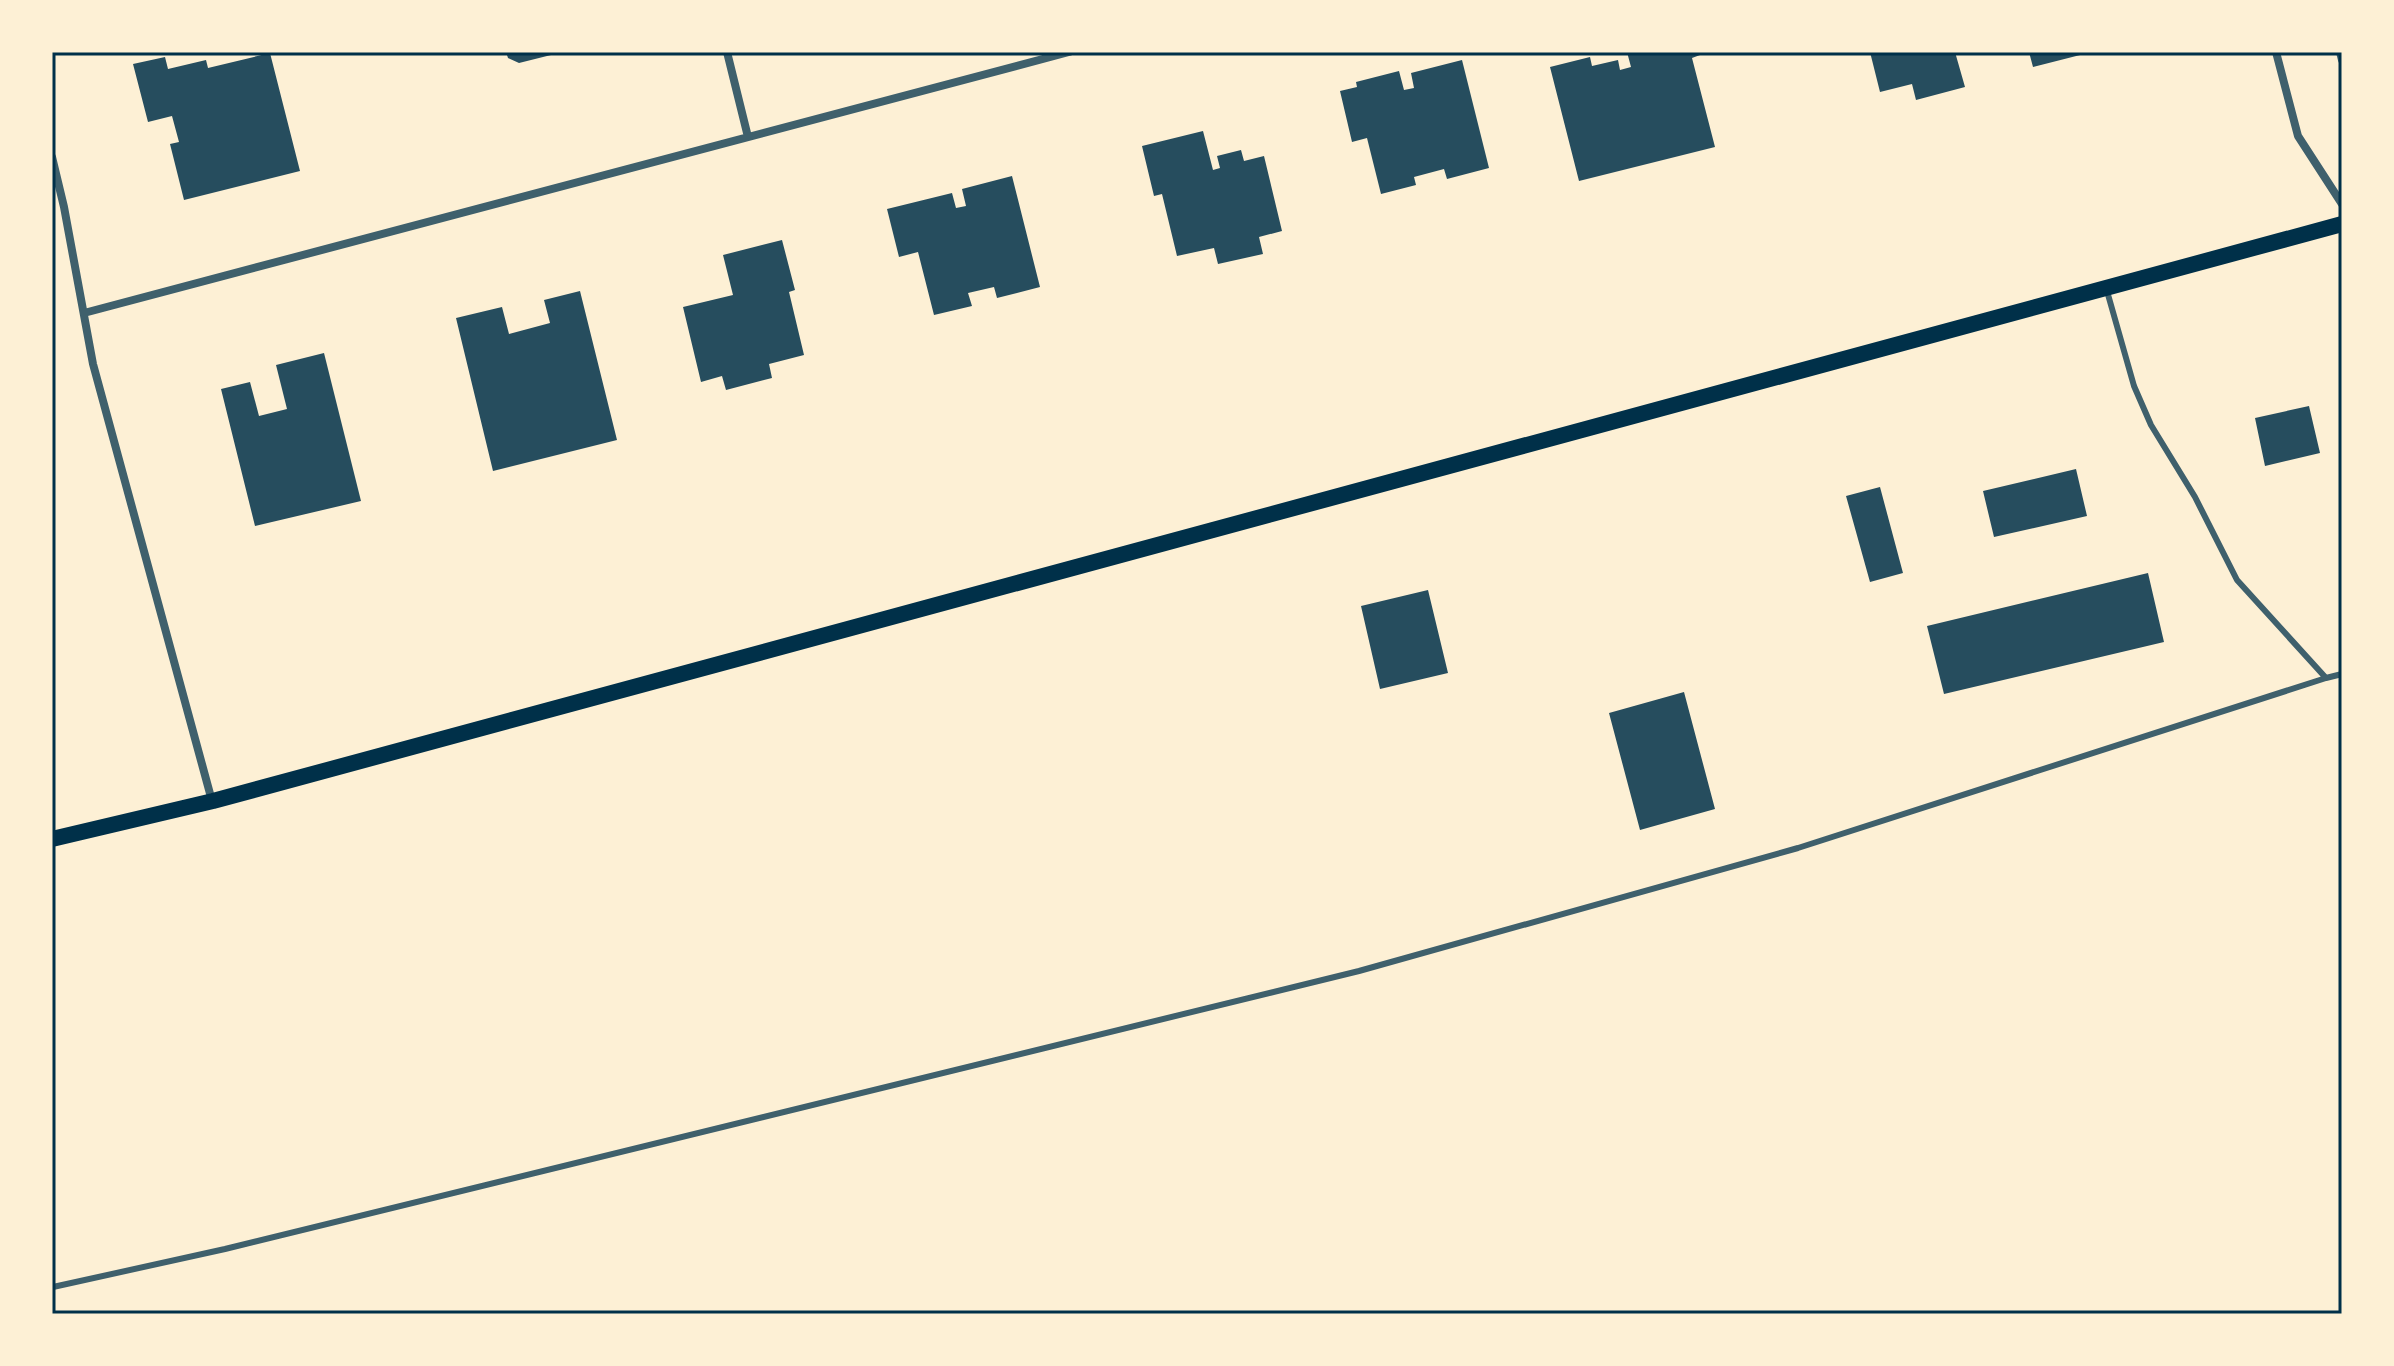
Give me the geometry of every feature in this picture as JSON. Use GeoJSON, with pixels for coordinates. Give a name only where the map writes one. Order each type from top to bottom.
{"type":"FeatureCollection","features":[{"type":"Feature","properties":{"kind":"main road"},"geometry":{"type":"LineString","coordinates":[[52,839],[213,801],[2342,224]]}},
{"type":"Feature","properties":{"kind":"street"},"geometry":{"type":"LineString","coordinates":[[727,52],[748,137]]}},
{"type":"Feature","properties":{"kind":"street"},"geometry":{"type":"LineString","coordinates":[[84,313],[1069,52]]}},
{"type":"Feature","properties":{"kind":"street"},"geometry":{"type":"LineString","coordinates":[[2276,52],[2298,136],[2342,204]]}},
{"type":"Feature","properties":{"kind":"street"},"geometry":{"type":"LineString","coordinates":[[2340,52],[2342,60]]}},
{"type":"Feature","properties":{"kind":"street"},"geometry":{"type":"LineString","coordinates":[[52,157],[93,364],[213,801]]}},
{"type":"Feature","properties":{"kind":"lane"},"geometry":{"type":"LineString","coordinates":[[2106,288],[2134,386],[2151,425],[2195,497],[2237,580],[2326,678]]}},
{"type":"Feature","properties":{"kind":"lane"},"geometry":{"type":"LineString","coordinates":[[53,1287],[256,1242],[1359,971],[1798,848],[2342,674]]}},
{"type":"Feature","properties":{"kind":"building"},"geometry":{"type":"Polygon","coordinates":[[[506,52],[559,53],[519,63],[508,58],[506,52]]]}},
{"type":"Feature","properties":{"kind":"building"},"geometry":{"type":"Polygon","coordinates":[[[1627,52],[1708,52],[1692,58],[1715,147],[1579,181],[1550,67],[1590,57],[1592,66],[1618,60],[1620,70],[1631,67],[1627,52]]]}},
{"type":"Feature","properties":{"kind":"building"},"geometry":{"type":"Polygon","coordinates":[[[1870,52],[1955,52],[1965,87],[1916,100],[1912,84],[1880,92],[1870,52]]]}},
{"type":"Feature","properties":{"kind":"building"},"geometry":{"type":"Polygon","coordinates":[[[2029,52],[2088,52],[2088,53],[2033,67],[2029,52]]]}},
{"type":"Feature","properties":{"kind":"building"},"geometry":{"type":"Polygon","coordinates":[[[270,53],[300,171],[184,200],[170,144],[179,142],[172,116],[148,122],[133,64],[165,57],[168,69],[206,60],[208,68],[270,53]]]}},
{"type":"Feature","properties":{"kind":"building"},"geometry":{"type":"Polygon","coordinates":[[[1462,60],[1489,168],[1447,179],[1444,169],[1414,177],[1416,185],[1381,194],[1367,138],[1352,142],[1340,91],[1357,87],[1356,82],[1399,71],[1404,90],[1414,88],[1411,73],[1462,60]]]}},
{"type":"Feature","properties":{"kind":"building"},"geometry":{"type":"Polygon","coordinates":[[[1203,131],[1213,170],[1220,168],[1217,156],[1241,150],[1244,161],[1264,156],[1282,231],[1259,237],[1263,254],[1218,264],[1214,248],[1177,256],[1162,194],[1154,196],[1142,146],[1203,131]]]}},
{"type":"Feature","properties":{"kind":"building"},"geometry":{"type":"Polygon","coordinates":[[[1012,176],[1040,287],[997,298],[994,287],[968,293],[972,306],[934,315],[918,252],[899,257],[887,209],[952,193],[956,208],[966,206],[962,189],[1012,176]]]}},
{"type":"Feature","properties":{"kind":"building"},"geometry":{"type":"Polygon","coordinates":[[[782,240],[795,290],[789,292],[804,355],[769,364],[772,378],[726,390],[722,376],[701,382],[683,307],[733,295],[723,255],[782,240]]]}},
{"type":"Feature","properties":{"kind":"building"},"geometry":{"type":"Polygon","coordinates":[[[580,291],[617,440],[493,471],[456,318],[502,307],[509,334],[550,323],[544,300],[580,291]]]}},
{"type":"Feature","properties":{"kind":"building"},"geometry":{"type":"Polygon","coordinates":[[[324,353],[361,501],[255,526],[221,389],[250,382],[259,416],[287,409],[276,365],[324,353]]]}},
{"type":"Feature","properties":{"kind":"building"},"geometry":{"type":"Polygon","coordinates":[[[2309,406],[2320,453],[2265,466],[2255,418],[2309,406]]]}},
{"type":"Feature","properties":{"kind":"building"},"geometry":{"type":"Polygon","coordinates":[[[2076,469],[2087,516],[1994,537],[1983,491],[2076,469]]]}},
{"type":"Feature","properties":{"kind":"building"},"geometry":{"type":"Polygon","coordinates":[[[1880,487],[1903,573],[1870,582],[1846,496],[1880,487]]]}},
{"type":"Feature","properties":{"kind":"building"},"geometry":{"type":"Polygon","coordinates":[[[2148,573],[2164,642],[1944,694],[1927,626],[2148,573]]]}},
{"type":"Feature","properties":{"kind":"building"},"geometry":{"type":"Polygon","coordinates":[[[1428,590],[1448,673],[1380,689],[1361,606],[1428,590]]]}},
{"type":"Feature","properties":{"kind":"building"},"geometry":{"type":"Polygon","coordinates":[[[1684,692],[1715,809],[1640,830],[1609,713],[1684,692]]]}}]}
